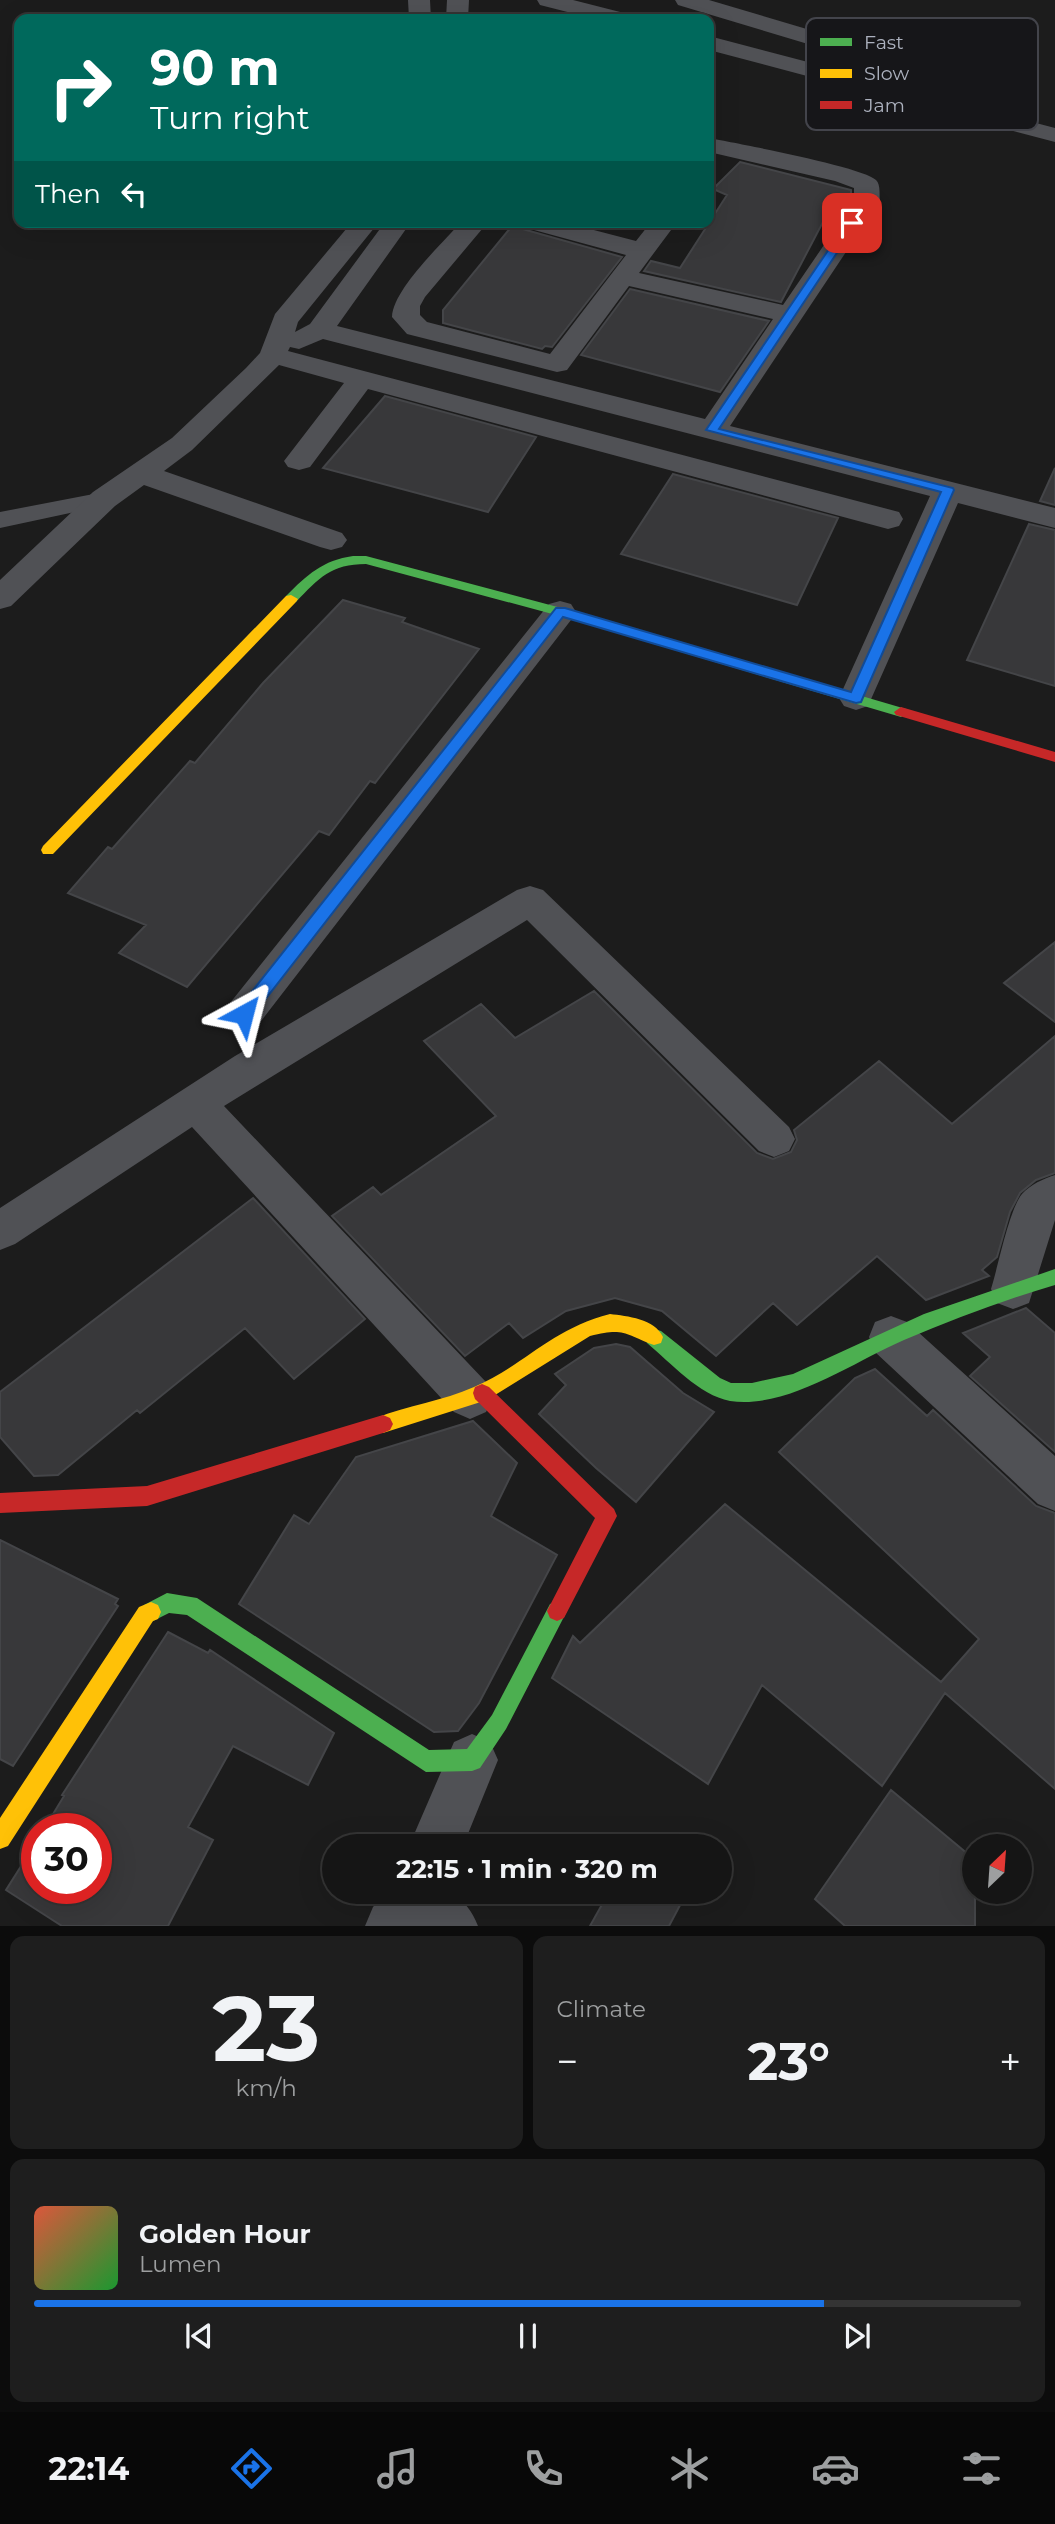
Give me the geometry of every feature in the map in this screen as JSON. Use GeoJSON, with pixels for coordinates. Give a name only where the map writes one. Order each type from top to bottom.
{"type":"FeatureCollection","features":[{"type":"Feature","properties":{"kind":"street"},"geometry":{"type":"LineString","coordinates":[[548,0],[601,14]]}},
{"type":"Feature","properties":{"kind":"street"},"geometry":{"type":"LineString","coordinates":[[686,0],[806,36]]}},
{"type":"Feature","properties":{"kind":"street"},"geometry":{"type":"LineString","coordinates":[[714,44],[806,69]]}},
{"type":"Feature","properties":{"kind":"street"},"geometry":{"type":"LineString","coordinates":[[1036,130],[1055,135]]}},
{"type":"Feature","properties":{"kind":"street"},"geometry":{"type":"LineString","coordinates":[[704,407],[790,315],[867,201],[866,184],[843,175],[714,152]]}},
{"type":"Feature","properties":{"kind":"street"},"geometry":{"type":"LineString","coordinates":[[273,355],[285,320],[361,228]]}},
{"type":"Feature","properties":{"kind":"street"},"geometry":{"type":"LineString","coordinates":[[0,597],[104,499],[181,444],[273,355],[320,330],[394,228]]}},
{"type":"Feature","properties":{"kind":"street"},"geometry":{"type":"LineString","coordinates":[[470,228],[406,306],[406,317],[417,328],[557,364],[704,407],[948,490],[1055,517]]}},
{"type":"Feature","properties":{"kind":"street"},"geometry":{"type":"LineString","coordinates":[[555,228],[642,251]]}},
{"type":"Feature","properties":{"kind":"street"},"geometry":{"type":"LineString","coordinates":[[557,364],[659,228]]}},
{"type":"Feature","properties":{"kind":"street"},"geometry":{"type":"LineString","coordinates":[[623,277],[790,315]]}},
{"type":"Feature","properties":{"kind":"street"},"geometry":{"type":"LineString","coordinates":[[320,330],[704,407]]}},
{"type":"Feature","properties":{"kind":"street"},"geometry":{"type":"LineString","coordinates":[[273,355],[888,519]]}},
{"type":"Feature","properties":{"kind":"street"},"geometry":{"type":"LineString","coordinates":[[299,461],[362,378]]}},
{"type":"Feature","properties":{"kind":"street"},"geometry":{"type":"LineString","coordinates":[[141,473],[331,540]]}},
{"type":"Feature","properties":{"kind":"street"},"geometry":{"type":"LineString","coordinates":[[856,698],[948,490]]}},
{"type":"Feature","properties":{"kind":"street"},"geometry":{"type":"LineString","coordinates":[[48,850],[320,569],[334,561],[348,558],[366,559],[560,612],[1055,757]]}},
{"type":"Feature","properties":{"kind":"street"},"geometry":{"type":"LineString","coordinates":[[244,1014],[560,612]]}},
{"type":"Feature","properties":{"kind":"street"},"geometry":{"type":"LineString","coordinates":[[0,1231],[195,1104],[530,900],[774,1139]]}},
{"type":"Feature","properties":{"kind":"street"},"geometry":{"type":"LineString","coordinates":[[195,1104],[476,1395],[607,1516],[499,1722],[472,1760],[441,1834]]}},
{"type":"Feature","properties":{"kind":"street"},"geometry":{"type":"LineString","coordinates":[[1013,1289],[1037,1208],[1055,1193]]}},
{"type":"Feature","properties":{"kind":"street"},"geometry":{"type":"LineString","coordinates":[[0,1503],[147,1496],[476,1395],[583,1328],[616,1321],[644,1328],[701,1376],[729,1392],[779,1388],[891,1337],[1013,1289],[1055,1277]]}},
{"type":"Feature","properties":{"kind":"street"},"geometry":{"type":"LineString","coordinates":[[891,1337],[1055,1488]]}},
{"type":"Feature","properties":{"kind":"street"},"geometry":{"type":"LineString","coordinates":[[0,1838],[146,1614],[167,1604],[190,1605],[426,1761],[472,1760]]}},
{"type":"Feature","properties":{"kind":"lane"},"geometry":{"type":"LineString","coordinates":[[0,520],[104,499]]}},
{"type":"Feature","properties":{"kind":"building"},"geometry":{"type":"Polygon","coordinates":[[[740,162],[851,190],[851,200],[837,221],[824,220],[781,302],[644,271],[651,261],[680,268],[706,228],[714,228],[714,215],[727,195],[714,188],[740,162]]]}},
{"type":"Feature","properties":{"kind":"building"},"geometry":{"type":"Polygon","coordinates":[[[510,228],[519,228],[622,257],[552,347],[545,346],[542,349],[443,323],[443,310],[510,228]]]}},
{"type":"Feature","properties":{"kind":"building"},"geometry":{"type":"Polygon","coordinates":[[[630,289],[769,321],[720,392],[581,355],[630,289]]]}},
{"type":"Feature","properties":{"kind":"building"},"geometry":{"type":"Polygon","coordinates":[[[385,396],[536,437],[488,512],[323,468],[385,396]]]}},
{"type":"Feature","properties":{"kind":"building"},"geometry":{"type":"Polygon","coordinates":[[[1055,468],[1055,505],[1040,501],[1055,468]]]}},
{"type":"Feature","properties":{"kind":"building"},"geometry":{"type":"Polygon","coordinates":[[[673,474],[838,518],[797,605],[621,554],[673,474]]]}},
{"type":"Feature","properties":{"kind":"building"},"geometry":{"type":"Polygon","coordinates":[[[1029,524],[1055,530],[1055,686],[967,660],[1029,524]]]}},
{"type":"Feature","properties":{"kind":"building"},"geometry":{"type":"Polygon","coordinates":[[[343,600],[405,618],[402,622],[479,649],[375,783],[370,781],[329,835],[319,831],[187,987],[119,953],[146,925],[68,893],[108,847],[112,849],[190,761],[195,763],[263,683],[343,600]]]}},
{"type":"Feature","properties":{"kind":"building"},"geometry":{"type":"Polygon","coordinates":[[[1055,942],[1055,1022],[1004,983],[1055,942]]]}},
{"type":"Feature","properties":{"kind":"building"},"geometry":{"type":"Polygon","coordinates":[[[594,991],[757,1153],[773,1159],[791,1152],[797,1140],[794,1130],[879,1061],[952,1124],[1055,1036],[1055,1173],[1036,1180],[1020,1193],[1010,1212],[997,1257],[982,1270],[989,1276],[926,1300],[877,1256],[797,1325],[773,1303],[716,1356],[662,1311],[615,1298],[566,1311],[523,1338],[509,1323],[465,1356],[332,1216],[373,1187],[381,1195],[496,1116],[424,1041],[481,1004],[515,1038],[594,991]]]}},
{"type":"Feature","properties":{"kind":"building"},"geometry":{"type":"Polygon","coordinates":[[[253,1198],[365,1319],[294,1379],[245,1328],[140,1413],[137,1410],[58,1475],[34,1476],[0,1437],[0,1392],[253,1198]]]}},
{"type":"Feature","properties":{"kind":"building"},"geometry":{"type":"Polygon","coordinates":[[[1026,1308],[1055,1333],[1055,1452],[970,1376],[990,1357],[963,1333],[1026,1308]]]}},
{"type":"Feature","properties":{"kind":"building"},"geometry":{"type":"Polygon","coordinates":[[[616,1344],[630,1347],[683,1393],[714,1412],[636,1502],[539,1414],[566,1385],[555,1374],[594,1348],[616,1344]]]}},
{"type":"Feature","properties":{"kind":"building"},"geometry":{"type":"Polygon","coordinates":[[[875,1369],[927,1416],[933,1410],[1036,1506],[1055,1513],[1055,1789],[945,1693],[882,1786],[762,1685],[708,1784],[552,1678],[573,1636],[580,1643],[725,1504],[941,1682],[979,1639],[779,1452],[855,1378],[875,1369]]]}},
{"type":"Feature","properties":{"kind":"building"},"geometry":{"type":"Polygon","coordinates":[[[473,1421],[517,1463],[491,1516],[557,1555],[479,1703],[458,1731],[434,1732],[239,1604],[294,1515],[309,1524],[356,1457],[473,1421]]]}},
{"type":"Feature","properties":{"kind":"building"},"geometry":{"type":"Polygon","coordinates":[[[0,1540],[118,1599],[115,1604],[118,1606],[13,1766],[0,1759],[0,1540]]]}},
{"type":"Feature","properties":{"kind":"building"},"geometry":{"type":"Polygon","coordinates":[[[168,1632],[208,1653],[210,1650],[334,1733],[308,1785],[233,1746],[188,1827],[213,1840],[168,1926],[62,1926],[28,1904],[112,1904],[112,1813],[54,1813],[64,1796],[62,1795],[168,1632]]]}},
{"type":"Feature","properties":{"kind":"building"},"geometry":{"type":"Polygon","coordinates":[[[891,1790],[962,1849],[962,1904],[975,1904],[975,1926],[845,1926],[815,1899],[891,1790]]]}},
{"type":"Feature","properties":{"kind":"building"},"geometry":{"type":"Polygon","coordinates":[[[21,1866],[21,1900],[6,1890],[21,1866]]]}},
{"type":"Feature","properties":{"kind":"building"},"geometry":{"type":"Polygon","coordinates":[[[602,1904],[681,1904],[669,1926],[590,1926],[602,1904]]]}},
{"type":"Feature","properties":{"kind":"traffic: fast"},"geometry":{"type":"LineString","coordinates":[[291,599],[315,575],[332,564],[366,560],[560,612],[901,712]]}},
{"type":"Feature","properties":{"kind":"traffic: fast"},"geometry":{"type":"LineString","coordinates":[[654,1337],[691,1369],[723,1390],[752,1392],[793,1382],[931,1320],[1055,1277]]}},
{"type":"Feature","properties":{"kind":"traffic: fast"},"geometry":{"type":"LineString","coordinates":[[151,1612],[167,1603],[190,1605],[426,1761],[472,1760],[499,1722],[557,1611]]}},
{"type":"Feature","properties":{"kind":"traffic: slow"},"geometry":{"type":"LineString","coordinates":[[48,850],[291,599]]}},
{"type":"Feature","properties":{"kind":"traffic: slow"},"geometry":{"type":"LineString","coordinates":[[383,1424],[480,1394],[500,1384],[565,1339],[587,1328],[610,1322],[632,1325],[654,1337]]}},
{"type":"Feature","properties":{"kind":"traffic: slow"},"geometry":{"type":"LineString","coordinates":[[0,1838],[146,1614],[151,1612]]}},
{"type":"Feature","properties":{"kind":"traffic: jam"},"geometry":{"type":"LineString","coordinates":[[901,712],[1055,757]]}},
{"type":"Feature","properties":{"kind":"traffic: jam"},"geometry":{"type":"LineString","coordinates":[[482,1393],[607,1516],[557,1611]]}},
{"type":"Feature","properties":{"kind":"traffic: jam"},"geometry":{"type":"LineString","coordinates":[[0,1503],[147,1496],[383,1424]]}},
{"type":"Feature","properties":{"kind":"route"},"geometry":{"type":"LineString","coordinates":[[244,1014],[560,612],[856,698],[948,490],[712,430],[852,223]]}}]}
